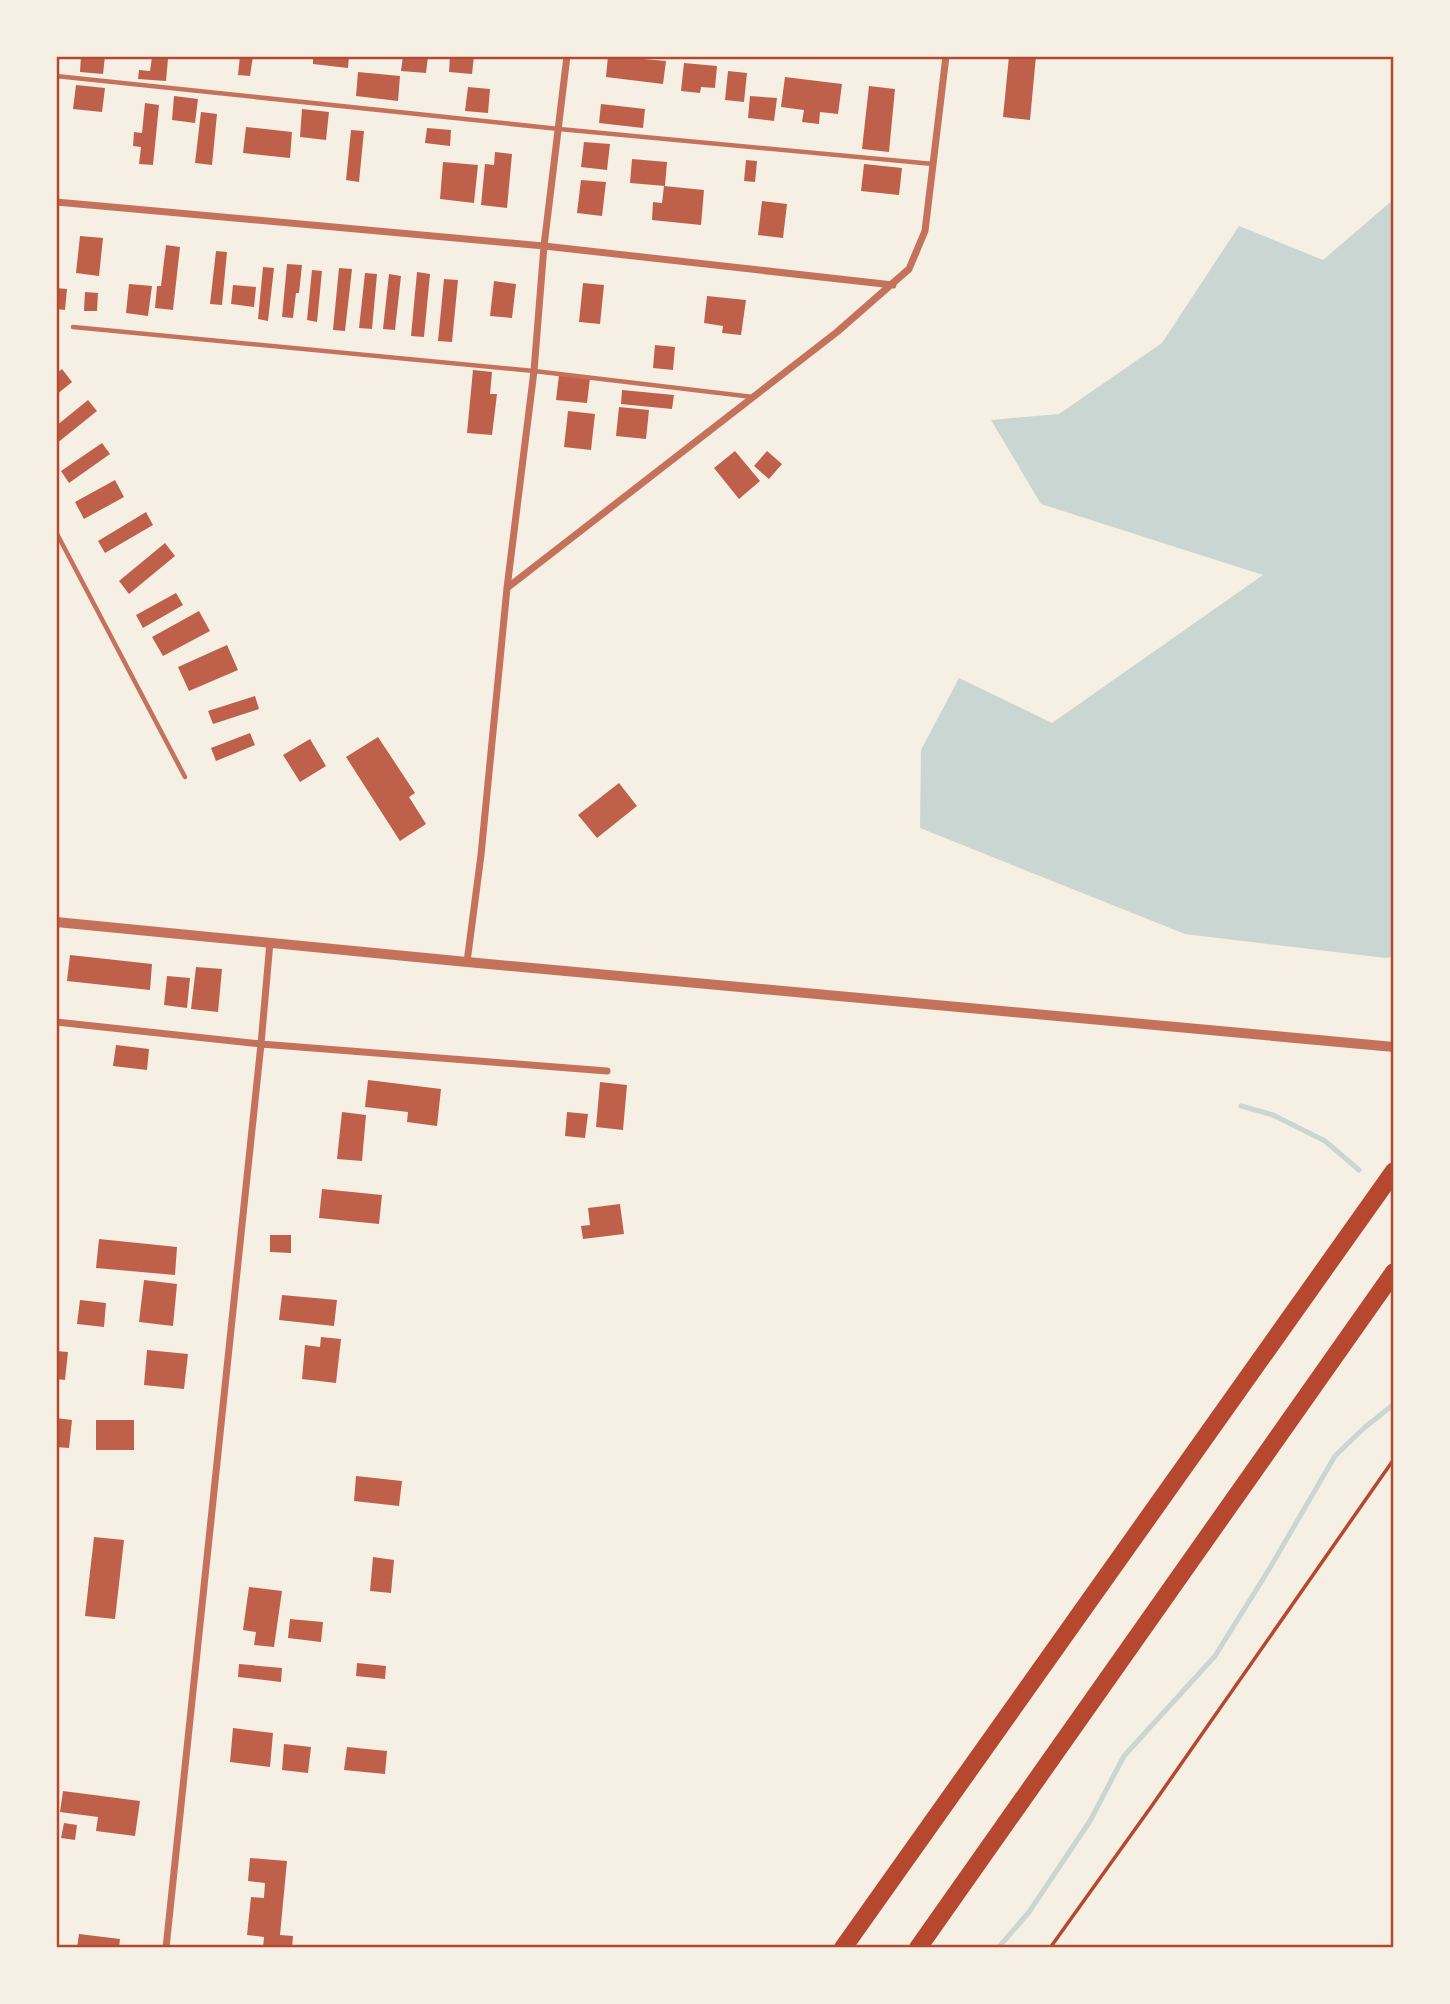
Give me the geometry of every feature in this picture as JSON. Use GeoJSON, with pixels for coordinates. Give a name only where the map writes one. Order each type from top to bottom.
{"type":"FeatureCollection","features":[{"type":"Feature","properties":{"kind":"highway"},"geometry":{"type":"LineString","coordinates":[[843,1948],[1394,1171]]}},
{"type":"Feature","properties":{"kind":"highway"},"geometry":{"type":"LineString","coordinates":[[918,1948],[1394,1272]]}},
{"type":"Feature","properties":{"kind":"street"},"geometry":{"type":"LineString","coordinates":[[467,962],[534,371],[544,246],[568,56]]}},
{"type":"Feature","properties":{"kind":"street"},"geometry":{"type":"LineString","coordinates":[[508,588],[837,332],[909,270],[925,232],[946,56]]}},
{"type":"Feature","properties":{"kind":"street"},"geometry":{"type":"LineString","coordinates":[[56,202],[544,246],[893,285]]}},
{"type":"Feature","properties":{"kind":"street"},"geometry":{"type":"LineString","coordinates":[[56,922],[1394,1047]]}},
{"type":"Feature","properties":{"kind":"street"},"geometry":{"type":"LineString","coordinates":[[166,1948],[270,942]]}},
{"type":"Feature","properties":{"kind":"street"},"geometry":{"type":"LineString","coordinates":[[56,1022],[261,1044],[607,1072]]}},
{"type":"Feature","properties":{"kind":"lane"},"geometry":{"type":"LineString","coordinates":[[56,76],[559,129],[933,164]]}},
{"type":"Feature","properties":{"kind":"lane"},"geometry":{"type":"LineString","coordinates":[[73,327],[534,371],[753,397]]}},
{"type":"Feature","properties":{"kind":"lane"},"geometry":{"type":"LineString","coordinates":[[56,532],[185,778]]}},
{"type":"Feature","properties":{"kind":"path"},"geometry":{"type":"LineString","coordinates":[[1050,1948],[1394,1459]]}},
{"type":"Feature","properties":{"kind":"shaded area"},"geometry":{"type":"Polygon","coordinates":[[[1394,199],[1394,956],[1386,958],[1185,934],[920,828],[921,750],[959,678],[1052,723],[1263,575],[1041,504],[991,420],[1059,414],[1162,343],[1239,226],[1323,260],[1394,199]]]}},
{"type":"Feature","properties":{"kind":"building"},"geometry":{"type":"Polygon","coordinates":[[[81,56],[105,56],[103,74],[80,72],[81,56]]]}},
{"type":"Feature","properties":{"kind":"building"},"geometry":{"type":"Polygon","coordinates":[[[240,56],[253,56],[250,76],[238,75],[240,56]]]}},
{"type":"Feature","properties":{"kind":"building"},"geometry":{"type":"Polygon","coordinates":[[[313,56],[349,56],[348,68],[313,64],[313,56]]]}},
{"type":"Feature","properties":{"kind":"building"},"geometry":{"type":"Polygon","coordinates":[[[403,56],[428,56],[426,73],[401,71],[403,56]]]}},
{"type":"Feature","properties":{"kind":"building"},"geometry":{"type":"Polygon","coordinates":[[[450,56],[474,56],[472,74],[449,72],[450,56]]]}},
{"type":"Feature","properties":{"kind":"building"},"geometry":{"type":"Polygon","coordinates":[[[608,56],[666,61],[663,84],[606,77],[608,56]]]}},
{"type":"Feature","properties":{"kind":"building"},"geometry":{"type":"Polygon","coordinates":[[[1009,56],[1036,56],[1030,120],[1003,117],[1009,56]]]}},
{"type":"Feature","properties":{"kind":"building"},"geometry":{"type":"Polygon","coordinates":[[[152,57],[168,59],[166,81],[138,79],[139,70],[150,71],[152,57]]]}},
{"type":"Feature","properties":{"kind":"building"},"geometry":{"type":"Polygon","coordinates":[[[684,63],[717,66],[715,88],[701,87],[700,93],[681,91],[684,63]]]}},
{"type":"Feature","properties":{"kind":"building"},"geometry":{"type":"Polygon","coordinates":[[[728,71],[747,73],[744,102],[725,100],[728,71]]]}},
{"type":"Feature","properties":{"kind":"building"},"geometry":{"type":"Polygon","coordinates":[[[358,72],[400,76],[398,101],[356,96],[358,72]]]}},
{"type":"Feature","properties":{"kind":"building"},"geometry":{"type":"Polygon","coordinates":[[[785,77],[842,84],[838,114],[820,112],[819,124],[802,122],[804,110],[781,107],[785,77]]]}},
{"type":"Feature","properties":{"kind":"building"},"geometry":{"type":"Polygon","coordinates":[[[76,85],[105,88],[102,112],[73,109],[76,85]]]}},
{"type":"Feature","properties":{"kind":"building"},"geometry":{"type":"Polygon","coordinates":[[[869,86],[895,89],[889,152],[862,149],[869,86]]]}},
{"type":"Feature","properties":{"kind":"building"},"geometry":{"type":"Polygon","coordinates":[[[468,87],[490,89],[488,113],[465,111],[468,87]]]}},
{"type":"Feature","properties":{"kind":"building"},"geometry":{"type":"Polygon","coordinates":[[[174,96],[198,99],[195,123],[172,120],[174,96]]]}},
{"type":"Feature","properties":{"kind":"building"},"geometry":{"type":"Polygon","coordinates":[[[750,96],[777,98],[774,121],[748,118],[750,96]]]}},
{"type":"Feature","properties":{"kind":"building"},"geometry":{"type":"Polygon","coordinates":[[[145,103],[159,105],[153,165],[139,164],[141,147],[133,146],[134,132],[142,133],[145,103]]]}},
{"type":"Feature","properties":{"kind":"building"},"geometry":{"type":"Polygon","coordinates":[[[601,104],[645,109],[643,128],[599,123],[601,104]]]}},
{"type":"Feature","properties":{"kind":"building"},"geometry":{"type":"Polygon","coordinates":[[[302,109],[329,112],[326,140],[300,137],[302,109]]]}},
{"type":"Feature","properties":{"kind":"building"},"geometry":{"type":"Polygon","coordinates":[[[201,112],[217,114],[212,165],[195,163],[201,112]]]}},
{"type":"Feature","properties":{"kind":"building"},"geometry":{"type":"Polygon","coordinates":[[[246,127],[292,132],[290,158],[243,153],[246,127]]]}},
{"type":"Feature","properties":{"kind":"building"},"geometry":{"type":"Polygon","coordinates":[[[427,128],[451,130],[450,146],[425,143],[427,128]]]}},
{"type":"Feature","properties":{"kind":"building"},"geometry":{"type":"Polygon","coordinates":[[[351,130],[364,131],[359,182],[346,180],[351,130]]]}},
{"type":"Feature","properties":{"kind":"building"},"geometry":{"type":"Polygon","coordinates":[[[584,142],[610,144],[607,170],[581,167],[584,142]]]}},
{"type":"Feature","properties":{"kind":"building"},"geometry":{"type":"Polygon","coordinates":[[[495,152],[512,154],[507,208],[481,205],[485,164],[494,165],[495,152]]]}},
{"type":"Feature","properties":{"kind":"building"},"geometry":{"type":"Polygon","coordinates":[[[632,159],[667,162],[665,186],[630,183],[632,159]]]}},
{"type":"Feature","properties":{"kind":"building"},"geometry":{"type":"Polygon","coordinates":[[[746,160],[757,161],[755,182],[744,181],[746,160]]]}},
{"type":"Feature","properties":{"kind":"building"},"geometry":{"type":"Polygon","coordinates":[[[443,162],[478,165],[474,203],[440,199],[443,162]]]}},
{"type":"Feature","properties":{"kind":"building"},"geometry":{"type":"Polygon","coordinates":[[[864,164],[902,168],[899,195],[861,191],[864,164]]]}},
{"type":"Feature","properties":{"kind":"building"},"geometry":{"type":"Polygon","coordinates":[[[581,180],[606,182],[602,216],[577,213],[581,180]]]}},
{"type":"Feature","properties":{"kind":"building"},"geometry":{"type":"Polygon","coordinates":[[[664,186],[704,190],[701,225],[652,220],[653,202],[662,203],[664,186]]]}},
{"type":"Feature","properties":{"kind":"building"},"geometry":{"type":"Polygon","coordinates":[[[762,201],[787,204],[783,238],[758,235],[762,201]]]}},
{"type":"Feature","properties":{"kind":"building"},"geometry":{"type":"Polygon","coordinates":[[[80,236],[103,238],[99,276],[76,273],[80,236]]]}},
{"type":"Feature","properties":{"kind":"building"},"geometry":{"type":"Polygon","coordinates":[[[166,245],[180,247],[173,310],[155,308],[157,286],[161,286],[166,245]]]}},
{"type":"Feature","properties":{"kind":"building"},"geometry":{"type":"Polygon","coordinates":[[[216,251],[227,252],[222,305],[210,304],[216,251]]]}},
{"type":"Feature","properties":{"kind":"building"},"geometry":{"type":"Polygon","coordinates":[[[287,264],[302,265],[293,318],[282,317],[287,264]]]}},
{"type":"Feature","properties":{"kind":"building"},"geometry":{"type":"Polygon","coordinates":[[[263,267],[274,268],[268,321],[258,319],[263,267]]]}},
{"type":"Feature","properties":{"kind":"building"},"geometry":{"type":"Polygon","coordinates":[[[339,268],[352,269],[345,331],[333,330],[339,268]]]}},
{"type":"Feature","properties":{"kind":"building"},"geometry":{"type":"Polygon","coordinates":[[[312,270],[322,271],[317,322],[307,320],[312,270]]]}},
{"type":"Feature","properties":{"kind":"building"},"geometry":{"type":"Polygon","coordinates":[[[417,272],[430,274],[424,337],[411,336],[417,272]]]}},
{"type":"Feature","properties":{"kind":"building"},"geometry":{"type":"Polygon","coordinates":[[[365,273],[377,274],[372,329],[359,328],[365,273]]]}},
{"type":"Feature","properties":{"kind":"building"},"geometry":{"type":"Polygon","coordinates":[[[389,274],[401,276],[395,330],[383,329],[389,274]]]}},
{"type":"Feature","properties":{"kind":"building"},"geometry":{"type":"Polygon","coordinates":[[[444,279],[458,280],[452,342],[438,341],[444,279]]]}},
{"type":"Feature","properties":{"kind":"building"},"geometry":{"type":"Polygon","coordinates":[[[494,281],[516,284],[512,318],[490,316],[494,281]]]}},
{"type":"Feature","properties":{"kind":"building"},"geometry":{"type":"Polygon","coordinates":[[[583,283],[604,285],[600,324],[579,322],[583,283]]]}},
{"type":"Feature","properties":{"kind":"building"},"geometry":{"type":"Polygon","coordinates":[[[129,284],[152,286],[148,316],[126,313],[129,284]]]}},
{"type":"Feature","properties":{"kind":"building"},"geometry":{"type":"Polygon","coordinates":[[[233,285],[256,287],[254,307],[231,304],[233,285]]]}},
{"type":"Feature","properties":{"kind":"building"},"geometry":{"type":"Polygon","coordinates":[[[56,288],[67,289],[65,310],[56,309],[56,288]]]}},
{"type":"Feature","properties":{"kind":"building"},"geometry":{"type":"Polygon","coordinates":[[[85,292],[98,293],[97,311],[84,311],[85,292]]]}},
{"type":"Feature","properties":{"kind":"building"},"geometry":{"type":"Polygon","coordinates":[[[707,296],[746,300],[741,335],[722,333],[723,326],[704,323],[707,296]]]}},
{"type":"Feature","properties":{"kind":"building"},"geometry":{"type":"Polygon","coordinates":[[[655,345],[675,347],[673,370],[653,368],[655,345]]]}},
{"type":"Feature","properties":{"kind":"building"},"geometry":{"type":"Polygon","coordinates":[[[62,369],[72,382],[56,395],[56,374],[62,369]]]}},
{"type":"Feature","properties":{"kind":"building"},"geometry":{"type":"Polygon","coordinates":[[[473,370],[492,372],[490,394],[497,394],[492,435],[467,433],[473,370]]]}},
{"type":"Feature","properties":{"kind":"building"},"geometry":{"type":"Polygon","coordinates":[[[559,375],[590,378],[587,403],[556,400],[559,375]]]}},
{"type":"Feature","properties":{"kind":"building"},"geometry":{"type":"Polygon","coordinates":[[[622,390],[674,395],[672,409],[621,404],[622,390]]]}},
{"type":"Feature","properties":{"kind":"building"},"geometry":{"type":"Polygon","coordinates":[[[88,400],[97,411],[56,444],[56,426],[88,400]]]}},
{"type":"Feature","properties":{"kind":"building"},"geometry":{"type":"Polygon","coordinates":[[[619,407],[649,410],[646,439],[616,436],[619,407]]]}},
{"type":"Feature","properties":{"kind":"building"},"geometry":{"type":"Polygon","coordinates":[[[568,411],[595,414],[591,450],[564,447],[568,411]]]}},
{"type":"Feature","properties":{"kind":"building"},"geometry":{"type":"Polygon","coordinates":[[[102,443],[110,454],[69,483],[61,471],[102,443]]]}},
{"type":"Feature","properties":{"kind":"building"},"geometry":{"type":"Polygon","coordinates":[[[735,451],[760,481],[739,499],[714,468],[735,451]]]}},
{"type":"Feature","properties":{"kind":"building"},"geometry":{"type":"Polygon","coordinates":[[[767,451],[782,464],[769,479],[754,466],[767,451]]]}},
{"type":"Feature","properties":{"kind":"building"},"geometry":{"type":"Polygon","coordinates":[[[115,480],[124,497],[84,519],[75,502],[115,480]]]}},
{"type":"Feature","properties":{"kind":"building"},"geometry":{"type":"Polygon","coordinates":[[[146,512],[153,525],[105,553],[98,541],[146,512]]]}},
{"type":"Feature","properties":{"kind":"building"},"geometry":{"type":"Polygon","coordinates":[[[165,543],[175,556],[129,594],[119,581],[165,543]]]}},
{"type":"Feature","properties":{"kind":"building"},"geometry":{"type":"Polygon","coordinates":[[[176,593],[183,605],[143,628],[136,615],[176,593]]]}},
{"type":"Feature","properties":{"kind":"building"},"geometry":{"type":"Polygon","coordinates":[[[199,611],[210,631],[163,656],[152,637],[199,611]]]}},
{"type":"Feature","properties":{"kind":"building"},"geometry":{"type":"Polygon","coordinates":[[[227,645],[238,670],[189,691],[178,667],[227,645]]]}},
{"type":"Feature","properties":{"kind":"building"},"geometry":{"type":"Polygon","coordinates":[[[255,696],[259,709],[213,724],[208,711],[255,696]]]}},
{"type":"Feature","properties":{"kind":"building"},"geometry":{"type":"Polygon","coordinates":[[[250,733],[255,745],[216,761],[211,748],[250,733]]]}},
{"type":"Feature","properties":{"kind":"building"},"geometry":{"type":"Polygon","coordinates":[[[378,737],[415,793],[409,797],[426,824],[400,841],[346,757],[378,737]]]}},
{"type":"Feature","properties":{"kind":"building"},"geometry":{"type":"Polygon","coordinates":[[[310,739],[326,766],[300,782],[283,755],[310,739]]]}},
{"type":"Feature","properties":{"kind":"building"},"geometry":{"type":"Polygon","coordinates":[[[619,783],[637,806],[597,838],[578,815],[619,783]]]}},
{"type":"Feature","properties":{"kind":"building"},"geometry":{"type":"Polygon","coordinates":[[[70,955],[152,964],[150,990],[67,981],[70,955]]]}},
{"type":"Feature","properties":{"kind":"building"},"geometry":{"type":"Polygon","coordinates":[[[196,967],[222,969],[218,1012],[191,1009],[196,967]]]}},
{"type":"Feature","properties":{"kind":"building"},"geometry":{"type":"Polygon","coordinates":[[[167,976],[190,978],[187,1008],[164,1005],[167,976]]]}},
{"type":"Feature","properties":{"kind":"building"},"geometry":{"type":"Polygon","coordinates":[[[116,1045],[149,1049],[147,1070],[113,1066],[116,1045]]]}},
{"type":"Feature","properties":{"kind":"building"},"geometry":{"type":"Polygon","coordinates":[[[368,1080],[441,1089],[437,1126],[407,1122],[408,1112],[365,1107],[368,1080]]]}},
{"type":"Feature","properties":{"kind":"building"},"geometry":{"type":"Polygon","coordinates":[[[600,1082],[627,1085],[623,1130],[596,1127],[600,1082]]]}},
{"type":"Feature","properties":{"kind":"building"},"geometry":{"type":"Polygon","coordinates":[[[342,1112],[366,1115],[362,1161],[337,1159],[342,1112]]]}},
{"type":"Feature","properties":{"kind":"building"},"geometry":{"type":"Polygon","coordinates":[[[567,1112],[588,1114],[585,1138],[565,1136],[567,1112]]]}},
{"type":"Feature","properties":{"kind":"building"},"geometry":{"type":"Polygon","coordinates":[[[322,1189],[382,1195],[379,1224],[319,1218],[322,1189]]]}},
{"type":"Feature","properties":{"kind":"building"},"geometry":{"type":"Polygon","coordinates":[[[620,1204],[624,1234],[583,1239],[581,1226],[590,1225],[588,1208],[620,1204]]]}},
{"type":"Feature","properties":{"kind":"building"},"geometry":{"type":"Polygon","coordinates":[[[270,1235],[291,1235],[291,1253],[270,1252],[270,1235]]]}},
{"type":"Feature","properties":{"kind":"building"},"geometry":{"type":"Polygon","coordinates":[[[99,1239],[177,1247],[175,1275],[96,1268],[99,1239]]]}},
{"type":"Feature","properties":{"kind":"building"},"geometry":{"type":"Polygon","coordinates":[[[144,1280],[177,1284],[173,1326],[139,1322],[144,1280]]]}},
{"type":"Feature","properties":{"kind":"building"},"geometry":{"type":"Polygon","coordinates":[[[282,1295],[337,1300],[334,1326],[279,1320],[282,1295]]]}},
{"type":"Feature","properties":{"kind":"building"},"geometry":{"type":"Polygon","coordinates":[[[80,1300],[106,1303],[104,1327],[77,1324],[80,1300]]]}},
{"type":"Feature","properties":{"kind":"building"},"geometry":{"type":"Polygon","coordinates":[[[321,1337],[341,1339],[336,1383],[302,1379],[305,1345],[320,1347],[321,1337]]]}},
{"type":"Feature","properties":{"kind":"building"},"geometry":{"type":"Polygon","coordinates":[[[147,1350],[188,1354],[184,1389],[144,1385],[147,1350]]]}},
{"type":"Feature","properties":{"kind":"building"},"geometry":{"type":"Polygon","coordinates":[[[56,1351],[68,1352],[65,1380],[56,1379],[56,1351]]]}},
{"type":"Feature","properties":{"kind":"building"},"geometry":{"type":"Polygon","coordinates":[[[56,1418],[72,1420],[69,1448],[56,1447],[56,1418]]]}},
{"type":"Feature","properties":{"kind":"building"},"geometry":{"type":"Polygon","coordinates":[[[96,1420],[134,1420],[134,1450],[96,1450],[96,1420]]]}},
{"type":"Feature","properties":{"kind":"building"},"geometry":{"type":"Polygon","coordinates":[[[356,1476],[402,1481],[399,1506],[354,1501],[356,1476]]]}},
{"type":"Feature","properties":{"kind":"building"},"geometry":{"type":"Polygon","coordinates":[[[94,1537],[124,1540],[115,1619],[85,1616],[94,1537]]]}},
{"type":"Feature","properties":{"kind":"building"},"geometry":{"type":"Polygon","coordinates":[[[373,1557],[394,1560],[391,1593],[370,1591],[373,1557]]]}},
{"type":"Feature","properties":{"kind":"building"},"geometry":{"type":"Polygon","coordinates":[[[249,1587],[282,1591],[274,1647],[254,1645],[256,1632],[243,1630],[249,1587]]]}},
{"type":"Feature","properties":{"kind":"building"},"geometry":{"type":"Polygon","coordinates":[[[290,1619],[323,1622],[321,1642],[288,1638],[290,1619]]]}},
{"type":"Feature","properties":{"kind":"building"},"geometry":{"type":"Polygon","coordinates":[[[357,1663],[386,1666],[385,1679],[356,1676],[357,1663]]]}},
{"type":"Feature","properties":{"kind":"building"},"geometry":{"type":"Polygon","coordinates":[[[239,1664],[282,1668],[281,1682],[238,1677],[239,1664]]]}},
{"type":"Feature","properties":{"kind":"building"},"geometry":{"type":"Polygon","coordinates":[[[233,1728],[273,1733],[270,1767],[230,1762],[233,1728]]]}},
{"type":"Feature","properties":{"kind":"building"},"geometry":{"type":"Polygon","coordinates":[[[284,1744],[311,1747],[308,1773],[282,1770],[284,1744]]]}},
{"type":"Feature","properties":{"kind":"building"},"geometry":{"type":"Polygon","coordinates":[[[347,1747],[387,1751],[385,1774],[344,1770],[347,1747]]]}},
{"type":"Feature","properties":{"kind":"building"},"geometry":{"type":"Polygon","coordinates":[[[63,1791],[140,1801],[135,1836],[96,1831],[98,1817],[60,1812],[63,1791]]]}},
{"type":"Feature","properties":{"kind":"building"},"geometry":{"type":"Polygon","coordinates":[[[64,1823],[77,1825],[75,1840],[61,1838],[64,1823]]]}},
{"type":"Feature","properties":{"kind":"building"},"geometry":{"type":"Polygon","coordinates":[[[250,1858],[287,1861],[280,1935],[293,1936],[292,1948],[263,1948],[264,1937],[247,1935],[251,1897],[264,1898],[265,1883],[248,1881],[250,1858]]]}},
{"type":"Feature","properties":{"kind":"building"},"geometry":{"type":"Polygon","coordinates":[[[79,1934],[120,1939],[119,1948],[77,1948],[79,1934]]]}},
{"type":"Feature","properties":{"kind":"waterway"},"geometry":{"type":"LineString","coordinates":[[1241,1106],[1273,1115],[1325,1141],[1359,1170]]}},
{"type":"Feature","properties":{"kind":"waterway"},"geometry":{"type":"LineString","coordinates":[[998,1948],[1029,1912],[1090,1821],[1124,1756],[1215,1656],[1335,1456],[1394,1404]]}}]}
